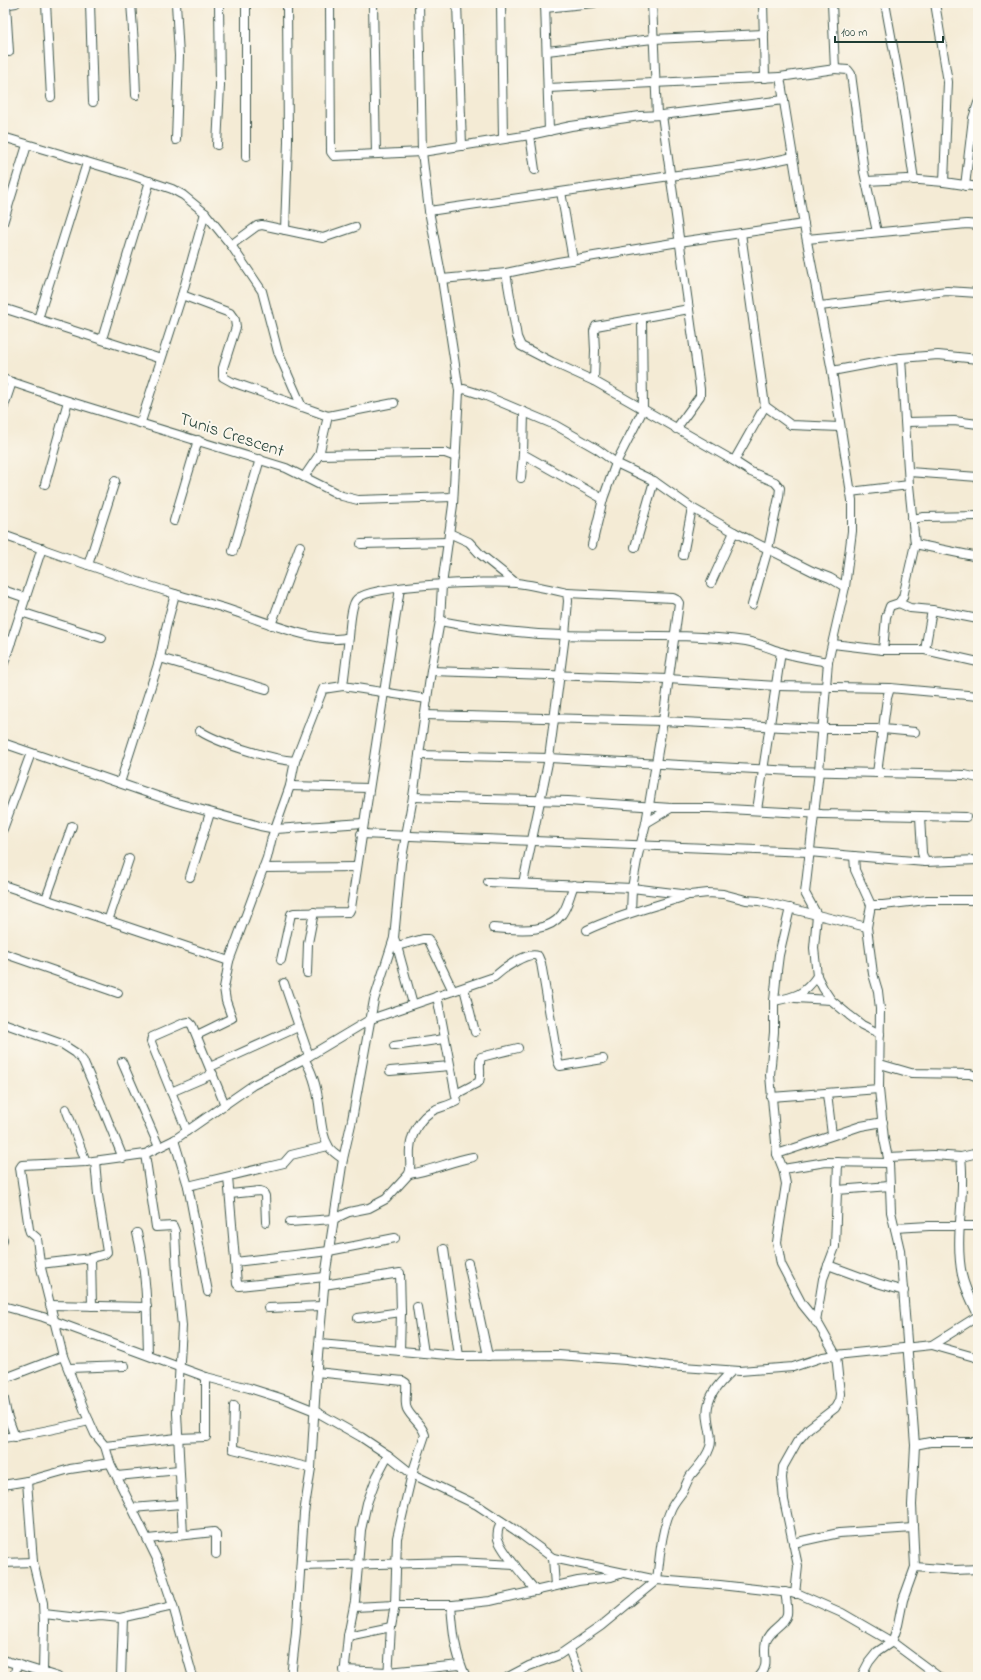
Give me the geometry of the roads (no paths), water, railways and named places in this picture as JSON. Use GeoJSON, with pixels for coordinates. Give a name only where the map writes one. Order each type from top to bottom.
{"type":"FeatureCollection","features":[{"type":"Feature","properties":{"kind":"street"},"geometry":{"type":"LineString","coordinates":[[9,52],[5,5],[16,3]]}},
{"type":"Feature","properties":{"kind":"street"},"geometry":{"type":"LineString","coordinates":[[46,3],[51,97]]}},
{"type":"Feature","properties":{"kind":"street"},"geometry":{"type":"LineString","coordinates":[[90,3],[93,102]]}},
{"type":"Feature","properties":{"kind":"street"},"geometry":{"type":"LineString","coordinates":[[131,3],[136,95]]}},
{"type":"Feature","properties":{"kind":"street"},"geometry":{"type":"LineString","coordinates":[[176,3],[179,56],[176,140]]}},
{"type":"Feature","properties":{"kind":"street"},"geometry":{"type":"LineString","coordinates":[[217,145],[220,86],[219,3]]}},
{"type":"Feature","properties":{"kind":"street"},"geometry":{"type":"LineString","coordinates":[[246,3],[246,157]]}},
{"type":"Feature","properties":{"kind":"street"},"geometry":{"type":"LineString","coordinates":[[284,230],[288,142],[287,3]]}},
{"type":"Feature","properties":{"kind":"street"},"geometry":{"type":"LineString","coordinates":[[330,3],[331,152],[334,156],[422,152],[530,135],[587,124],[784,100]]}},
{"type":"Feature","properties":{"kind":"street"},"geometry":{"type":"LineString","coordinates":[[373,3],[376,154]]}},
{"type":"Feature","properties":{"kind":"street"},"geometry":{"type":"LineString","coordinates":[[291,1677],[304,1513],[311,1468],[316,1372],[325,1281],[343,1159],[374,1000],[396,942],[401,863],[413,797],[424,715],[440,621],[442,585],[450,533],[453,497],[459,391],[442,279],[429,211],[422,152],[419,3]]}},
{"type":"Feature","properties":{"kind":"street"},"geometry":{"type":"LineString","coordinates":[[457,3],[462,146]]}},
{"type":"Feature","properties":{"kind":"street"},"geometry":{"type":"LineString","coordinates":[[501,3],[503,139]]}},
{"type":"Feature","properties":{"kind":"street"},"geometry":{"type":"LineString","coordinates":[[550,131],[545,6],[594,3]]}},
{"type":"Feature","properties":{"kind":"street"},"geometry":{"type":"LineString","coordinates":[[652,3],[655,83],[670,176],[700,389],[700,396],[676,429]]}},
{"type":"Feature","properties":{"kind":"street"},"geometry":{"type":"LineString","coordinates":[[763,3],[765,78]]}},
{"type":"Feature","properties":{"kind":"street"},"geometry":{"type":"LineString","coordinates":[[832,3],[835,69]]}},
{"type":"Feature","properties":{"kind":"street"},"geometry":{"type":"LineString","coordinates":[[885,3],[900,85],[914,180]]}},
{"type":"Feature","properties":{"kind":"street"},"geometry":{"type":"LineString","coordinates":[[935,3],[948,82],[944,182]]}},
{"type":"Feature","properties":{"kind":"street"},"geometry":{"type":"LineString","coordinates":[[547,51],[653,39],[764,34]]}},
{"type":"Feature","properties":{"kind":"street"},"geometry":{"type":"LineString","coordinates":[[548,88],[780,78],[835,69],[848,70],[851,74],[866,181],[877,232]]}},
{"type":"Feature","properties":{"kind":"street"},"geometry":{"type":"LineString","coordinates":[[780,78],[804,224],[832,371],[850,492],[852,531],[845,587],[829,658],[819,771],[805,893],[817,915],[814,948],[817,976],[823,988],[831,1000],[862,1025],[880,1034]]}},
{"type":"Feature","properties":{"kind":"street"},"geometry":{"type":"LineString","coordinates":[[965,186],[978,103]]}},
{"type":"Feature","properties":{"kind":"street"},"geometry":{"type":"LineString","coordinates":[[530,135],[535,170]]}},
{"type":"Feature","properties":{"kind":"street"},"geometry":{"type":"LineString","coordinates":[[3,137],[172,189],[183,195],[205,213],[231,245],[262,291],[278,352],[302,406]]}},
{"type":"Feature","properties":{"kind":"street"},"geometry":{"type":"LineString","coordinates":[[3,223],[27,145]]}},
{"type":"Feature","properties":{"kind":"street"},"geometry":{"type":"LineString","coordinates":[[429,211],[755,165],[793,157]]}},
{"type":"Feature","properties":{"kind":"street"},"geometry":{"type":"LineString","coordinates":[[38,319],[87,163]]}},
{"type":"Feature","properties":{"kind":"street"},"geometry":{"type":"LineString","coordinates":[[866,181],[914,180],[944,182],[978,188]]}},
{"type":"Feature","properties":{"kind":"street"},"geometry":{"type":"LineString","coordinates":[[102,339],[150,182]]}},
{"type":"Feature","properties":{"kind":"street"},"geometry":{"type":"LineString","coordinates":[[561,192],[573,260]]}},
{"type":"Feature","properties":{"kind":"street"},"geometry":{"type":"LineString","coordinates":[[141,422],[182,295],[205,213]]}},
{"type":"Feature","properties":{"kind":"street"},"geometry":{"type":"LineString","coordinates":[[442,279],[506,273],[679,242],[804,224]]}},
{"type":"Feature","properties":{"kind":"street"},"geometry":{"type":"LineString","coordinates":[[807,239],[967,224],[978,225]]}},
{"type":"Feature","properties":{"kind":"street"},"geometry":{"type":"LineString","coordinates":[[231,245],[257,226],[262,225],[322,238],[355,227]]}},
{"type":"Feature","properties":{"kind":"street"},"geometry":{"type":"LineString","coordinates":[[734,461],[765,406],[741,233]]}},
{"type":"Feature","properties":{"kind":"street"},"geometry":{"type":"LineString","coordinates":[[506,273],[517,337],[522,346],[594,381],[751,472],[775,482],[780,488],[768,549],[752,605]]}},
{"type":"Feature","properties":{"kind":"street"},"geometry":{"type":"LineString","coordinates":[[820,306],[947,291],[978,293]]}},
{"type":"Feature","properties":{"kind":"street"},"geometry":{"type":"LineString","coordinates":[[182,295],[230,313],[235,320],[236,327],[223,368],[223,376],[232,382],[328,416],[394,403]]}},
{"type":"Feature","properties":{"kind":"street"},"geometry":{"type":"LineString","coordinates":[[3,308],[161,358]]}},
{"type":"Feature","properties":{"kind":"street"},"geometry":{"type":"LineString","coordinates":[[594,381],[594,331],[596,326],[614,321],[642,318],[689,309]]}},
{"type":"Feature","properties":{"kind":"street"},"geometry":{"type":"LineString","coordinates":[[592,545],[603,500],[616,463],[643,410],[642,318]]}},
{"type":"Feature","properties":{"kind":"street"},"geometry":{"type":"LineString","coordinates":[[832,371],[901,358],[938,355],[978,358]]}},
{"type":"Feature","properties":{"kind":"street"},"geometry":{"type":"LineString","coordinates":[[882,650],[886,617],[890,606],[899,603],[903,597],[915,544],[909,485],[910,472],[901,358]]}},
{"type":"Feature","properties":{"kind":"street","name":"Tunis Crescent"},"geometry":{"type":"LineString","coordinates":[[3,379],[68,401],[260,459],[304,476],[342,496],[358,500],[453,497]]}},
{"type":"Feature","properties":{"kind":"street"},"geometry":{"type":"LineString","coordinates":[[3,409],[12,382]]}},
{"type":"Feature","properties":{"kind":"street"},"geometry":{"type":"LineString","coordinates":[[459,391],[464,389],[486,396],[555,425],[597,449],[616,463],[654,481],[692,508],[734,532],[812,571],[830,578],[845,587]]}},
{"type":"Feature","properties":{"kind":"street"},"geometry":{"type":"LineString","coordinates":[[45,484],[68,401]]}},
{"type":"Feature","properties":{"kind":"street"},"geometry":{"type":"LineString","coordinates":[[765,406],[791,425],[840,427]]}},
{"type":"Feature","properties":{"kind":"street"},"geometry":{"type":"LineString","coordinates":[[520,478],[523,454],[524,412]]}},
{"type":"Feature","properties":{"kind":"street"},"geometry":{"type":"LineString","coordinates":[[304,476],[319,455],[328,416]]}},
{"type":"Feature","properties":{"kind":"street"},"geometry":{"type":"LineString","coordinates":[[906,422],[954,421],[978,424]]}},
{"type":"Feature","properties":{"kind":"street"},"geometry":{"type":"LineString","coordinates":[[174,521],[198,440]]}},
{"type":"Feature","properties":{"kind":"street"},"geometry":{"type":"LineString","coordinates":[[319,455],[422,453],[456,454]]}},
{"type":"Feature","properties":{"kind":"street"},"geometry":{"type":"LineString","coordinates":[[523,454],[603,500]]}},
{"type":"Feature","properties":{"kind":"street"},"geometry":{"type":"LineString","coordinates":[[233,551],[260,459]]}},
{"type":"Feature","properties":{"kind":"street"},"geometry":{"type":"LineString","coordinates":[[910,472],[978,476]]}},
{"type":"Feature","properties":{"kind":"street"},"geometry":{"type":"LineString","coordinates":[[88,565],[115,481]]}},
{"type":"Feature","properties":{"kind":"street"},"geometry":{"type":"LineString","coordinates":[[635,547],[654,481]]}},
{"type":"Feature","properties":{"kind":"street"},"geometry":{"type":"LineString","coordinates":[[850,492],[909,485]]}},
{"type":"Feature","properties":{"kind":"street"},"geometry":{"type":"LineString","coordinates":[[683,555],[692,508]]}},
{"type":"Feature","properties":{"kind":"street"},"geometry":{"type":"LineString","coordinates":[[912,519],[924,516],[978,516]]}},
{"type":"Feature","properties":{"kind":"street"},"geometry":{"type":"LineString","coordinates":[[711,583],[734,532]]}},
{"type":"Feature","properties":{"kind":"street"},"geometry":{"type":"LineString","coordinates":[[450,533],[469,542],[480,554],[516,584]]}},
{"type":"Feature","properties":{"kind":"street"},"geometry":{"type":"LineString","coordinates":[[3,534],[88,565],[175,594],[225,608],[271,625],[319,637],[335,639],[349,637]]}},
{"type":"Feature","properties":{"kind":"street"},"geometry":{"type":"LineString","coordinates":[[361,544],[448,542]]}},
{"type":"Feature","properties":{"kind":"street"},"geometry":{"type":"LineString","coordinates":[[915,544],[978,557]]}},
{"type":"Feature","properties":{"kind":"street"},"geometry":{"type":"LineString","coordinates":[[271,625],[300,546]]}},
{"type":"Feature","properties":{"kind":"street"},"geometry":{"type":"LineString","coordinates":[[3,664],[7,640],[21,612],[42,548]]}},
{"type":"Feature","properties":{"kind":"street"},"geometry":{"type":"LineString","coordinates":[[343,686],[353,606],[355,600],[367,593],[400,588],[490,582],[536,586],[567,593],[673,598],[679,603],[675,636],[646,823],[640,845],[632,888],[631,912]]}},
{"type":"Feature","properties":{"kind":"street"},"geometry":{"type":"LineString","coordinates":[[281,960],[291,914],[314,912],[349,912],[351,908],[361,834],[400,588]]}},
{"type":"Feature","properties":{"kind":"street"},"geometry":{"type":"LineString","coordinates":[[3,590],[26,598]]}},
{"type":"Feature","properties":{"kind":"street"},"geometry":{"type":"LineString","coordinates":[[523,883],[549,758],[560,676],[568,601],[567,593]]}},
{"type":"Feature","properties":{"kind":"street"},"geometry":{"type":"LineString","coordinates":[[120,783],[160,658],[175,594]]}},
{"type":"Feature","properties":{"kind":"street"},"geometry":{"type":"LineString","coordinates":[[899,603],[910,608],[932,610],[978,619]]}},
{"type":"Feature","properties":{"kind":"street"},"geometry":{"type":"LineString","coordinates":[[925,650],[932,610]]}},
{"type":"Feature","properties":{"kind":"street"},"geometry":{"type":"LineString","coordinates":[[21,612],[102,638]]}},
{"type":"Feature","properties":{"kind":"street"},"geometry":{"type":"LineString","coordinates":[[440,621],[473,627],[564,635],[675,636],[746,641],[762,644],[781,652],[829,658]]}},
{"type":"Feature","properties":{"kind":"street"},"geometry":{"type":"LineString","coordinates":[[833,644],[882,650],[925,650],[978,662]]}},
{"type":"Feature","properties":{"kind":"street"},"geometry":{"type":"LineString","coordinates":[[757,810],[781,652]]}},
{"type":"Feature","properties":{"kind":"street"},"geometry":{"type":"LineString","coordinates":[[160,658],[266,689]]}},
{"type":"Feature","properties":{"kind":"street"},"geometry":{"type":"LineString","coordinates":[[431,671],[668,679],[777,686],[890,688],[978,696]]}},
{"type":"Feature","properties":{"kind":"street"},"geometry":{"type":"LineString","coordinates":[[197,1035],[232,1018],[226,1001],[224,988],[229,961],[276,829],[290,786],[295,761],[323,689],[343,686],[384,694],[427,699]]}},
{"type":"Feature","properties":{"kind":"street"},"geometry":{"type":"LineString","coordinates":[[878,773],[886,698],[890,688]]}},
{"type":"Feature","properties":{"kind":"street"},"geometry":{"type":"LineString","coordinates":[[424,715],[554,717],[663,721],[822,730],[883,729],[915,732]]}},
{"type":"Feature","properties":{"kind":"street"},"geometry":{"type":"LineString","coordinates":[[200,730],[210,737],[270,757],[295,761]]}},
{"type":"Feature","properties":{"kind":"street"},"geometry":{"type":"LineString","coordinates":[[3,743],[210,813],[260,826],[276,829],[363,823]]}},
{"type":"Feature","properties":{"kind":"street"},"geometry":{"type":"LineString","coordinates":[[3,829],[31,753]]}},
{"type":"Feature","properties":{"kind":"street"},"geometry":{"type":"LineString","coordinates":[[419,755],[549,758],[763,769],[965,775],[978,778]]}},
{"type":"Feature","properties":{"kind":"street"},"geometry":{"type":"LineString","coordinates":[[290,786],[369,788]]}},
{"type":"Feature","properties":{"kind":"street"},"geometry":{"type":"LineString","coordinates":[[413,797],[540,800],[671,808],[814,812],[822,814],[966,817]]}},
{"type":"Feature","properties":{"kind":"street"},"geometry":{"type":"LineString","coordinates":[[646,823],[671,808]]}},
{"type":"Feature","properties":{"kind":"street"},"geometry":{"type":"LineString","coordinates":[[190,877],[210,813]]}},
{"type":"Feature","properties":{"kind":"street"},"geometry":{"type":"LineString","coordinates":[[920,816],[922,853],[925,862]]}},
{"type":"Feature","properties":{"kind":"street"},"geometry":{"type":"LineString","coordinates":[[46,899],[72,826]]}},
{"type":"Feature","properties":{"kind":"street"},"geometry":{"type":"LineString","coordinates":[[361,834],[809,852],[925,862],[978,860]]}},
{"type":"Feature","properties":{"kind":"street"},"geometry":{"type":"LineString","coordinates":[[854,856],[855,870],[871,905],[867,927],[873,974],[878,991],[880,1009],[879,1090],[884,1139],[888,1160],[891,1212],[900,1250],[915,1444],[912,1505],[915,1567],[903,1600],[898,1625],[892,1642],[877,1652],[869,1662],[861,1677]]}},
{"type":"Feature","properties":{"kind":"street"},"geometry":{"type":"LineString","coordinates":[[108,921],[129,859]]}},
{"type":"Feature","properties":{"kind":"street"},"geometry":{"type":"LineString","coordinates":[[263,868],[356,867]]}},
{"type":"Feature","properties":{"kind":"street"},"geometry":{"type":"LineString","coordinates":[[488,882],[632,888],[690,895]]}},
{"type":"Feature","properties":{"kind":"street"},"geometry":{"type":"LineString","coordinates":[[3,885],[229,961]]}},
{"type":"Feature","properties":{"kind":"street"},"geometry":{"type":"LineString","coordinates":[[493,928],[541,928],[554,923],[563,913],[574,885]]}},
{"type":"Feature","properties":{"kind":"street"},"geometry":{"type":"LineString","coordinates":[[586,930],[604,921],[631,912],[690,895],[708,893],[723,894],[746,900],[759,901],[867,927]]}},
{"type":"Feature","properties":{"kind":"street"},"geometry":{"type":"LineString","coordinates":[[871,905],[935,900],[973,900],[978,902]]}},
{"type":"Feature","properties":{"kind":"street"},"geometry":{"type":"LineString","coordinates":[[790,908],[779,955],[774,1001],[774,1032],[770,1074],[776,1154],[784,1169],[786,1184],[777,1242],[780,1264],[802,1304],[816,1322],[836,1355],[839,1374],[839,1401],[835,1408],[809,1428],[797,1442],[783,1467],[782,1478],[784,1500],[798,1566],[795,1594]]}},
{"type":"Feature","properties":{"kind":"street"},"geometry":{"type":"LineString","coordinates":[[307,973],[308,943],[314,912]]}},
{"type":"Feature","properties":{"kind":"street"},"geometry":{"type":"LineString","coordinates":[[396,942],[423,938],[428,939],[452,991]]}},
{"type":"Feature","properties":{"kind":"street"},"geometry":{"type":"LineString","coordinates":[[396,942],[413,1004]]}},
{"type":"Feature","properties":{"kind":"street"},"geometry":{"type":"LineString","coordinates":[[3,953],[118,993]]}},
{"type":"Feature","properties":{"kind":"street"},"geometry":{"type":"LineString","coordinates":[[193,1677],[173,1606],[158,1561],[110,1463],[105,1446],[89,1421],[63,1356],[40,1264],[37,1238],[30,1232],[29,1229],[20,1168],[22,1165],[86,1162],[145,1154],[174,1140],[253,1085],[306,1058],[371,1019],[494,977],[504,969],[529,955],[534,954],[538,956],[560,1066],[603,1059]]}},
{"type":"Feature","properties":{"kind":"street"},"geometry":{"type":"LineString","coordinates":[[794,998],[804,992],[817,976]]}},
{"type":"Feature","properties":{"kind":"street"},"geometry":{"type":"LineString","coordinates":[[284,983],[309,1065],[328,1146],[343,1159]]}},
{"type":"Feature","properties":{"kind":"street"},"geometry":{"type":"LineString","coordinates":[[464,988],[475,1032]]}},
{"type":"Feature","properties":{"kind":"street"},"geometry":{"type":"LineString","coordinates":[[290,1222],[334,1219],[349,1212],[369,1208],[386,1199],[409,1174],[411,1169],[410,1148],[415,1130],[423,1119],[432,1111],[457,1101],[437,996]]}},
{"type":"Feature","properties":{"kind":"street"},"geometry":{"type":"LineString","coordinates":[[774,1001],[794,998],[831,1000]]}},
{"type":"Feature","properties":{"kind":"street"},"geometry":{"type":"LineString","coordinates":[[187,1131],[151,1042],[152,1037],[189,1022],[197,1035],[225,1105]]}},
{"type":"Feature","properties":{"kind":"street"},"geometry":{"type":"LineString","coordinates":[[3,1023],[62,1044],[76,1053],[93,1084],[123,1158]]}},
{"type":"Feature","properties":{"kind":"street"},"geometry":{"type":"LineString","coordinates":[[171,1092],[211,1070],[298,1028]]}},
{"type":"Feature","properties":{"kind":"street"},"geometry":{"type":"LineString","coordinates":[[394,1046],[444,1039]]}},
{"type":"Feature","properties":{"kind":"street"},"geometry":{"type":"LineString","coordinates":[[456,1094],[479,1082],[481,1078],[480,1061],[482,1057],[518,1048]]}},
{"type":"Feature","properties":{"kind":"street"},"geometry":{"type":"LineString","coordinates":[[122,1062],[159,1147]]}},
{"type":"Feature","properties":{"kind":"street"},"geometry":{"type":"LineString","coordinates":[[880,1064],[911,1073],[970,1074],[978,1077]]}},
{"type":"Feature","properties":{"kind":"street"},"geometry":{"type":"LineString","coordinates":[[390,1070],[450,1066]]}},
{"type":"Feature","properties":{"kind":"street"},"geometry":{"type":"LineString","coordinates":[[771,1097],[879,1090]]}},
{"type":"Feature","properties":{"kind":"street"},"geometry":{"type":"LineString","coordinates":[[826,1094],[832,1136]]}},
{"type":"Feature","properties":{"kind":"street"},"geometry":{"type":"LineString","coordinates":[[66,1109],[86,1162]]}},
{"type":"Feature","properties":{"kind":"street"},"geometry":{"type":"LineString","coordinates":[[776,1154],[860,1126],[883,1122]]}},
{"type":"Feature","properties":{"kind":"street"},"geometry":{"type":"LineString","coordinates":[[174,1140],[188,1186],[208,1292]]}},
{"type":"Feature","properties":{"kind":"street"},"geometry":{"type":"LineString","coordinates":[[188,1186],[284,1163],[291,1155],[328,1146]]}},
{"type":"Feature","properties":{"kind":"street"},"geometry":{"type":"LineString","coordinates":[[784,1169],[826,1162],[888,1160],[933,1155],[961,1157],[978,1153]]}},
{"type":"Feature","properties":{"kind":"street"},"geometry":{"type":"LineString","coordinates":[[145,1154],[156,1227],[174,1227],[182,1326],[177,1438],[183,1535]]}},
{"type":"Feature","properties":{"kind":"street"},"geometry":{"type":"LineString","coordinates":[[409,1174],[422,1172],[439,1165],[473,1156]]}},
{"type":"Feature","properties":{"kind":"street"},"geometry":{"type":"LineString","coordinates":[[932,1345],[978,1315],[967,1292],[962,1274],[959,1251],[963,1171],[961,1157]]}},
{"type":"Feature","properties":{"kind":"street"},"geometry":{"type":"LineString","coordinates":[[40,1264],[90,1258],[105,1254],[107,1252],[98,1195],[95,1161]]}},
{"type":"Feature","properties":{"kind":"street"},"geometry":{"type":"LineString","coordinates":[[816,1322],[822,1279],[835,1247],[838,1162]]}},
{"type":"Feature","properties":{"kind":"street"},"geometry":{"type":"LineString","coordinates":[[228,1177],[237,1284],[239,1286],[325,1281],[400,1273],[400,1350]]}},
{"type":"Feature","properties":{"kind":"street"},"geometry":{"type":"LineString","coordinates":[[837,1190],[890,1186]]}},
{"type":"Feature","properties":{"kind":"street"},"geometry":{"type":"LineString","coordinates":[[230,1194],[263,1192],[265,1196],[266,1222]]}},
{"type":"Feature","properties":{"kind":"street"},"geometry":{"type":"LineString","coordinates":[[894,1228],[960,1225],[978,1226]]}},
{"type":"Feature","properties":{"kind":"street"},"geometry":{"type":"LineString","coordinates":[[137,1233],[143,1256],[147,1306],[148,1355]]}},
{"type":"Feature","properties":{"kind":"street"},"geometry":{"type":"LineString","coordinates":[[235,1262],[330,1251],[395,1238]]}},
{"type":"Feature","properties":{"kind":"street"},"geometry":{"type":"LineString","coordinates":[[444,1249],[459,1356]]}},
{"type":"Feature","properties":{"kind":"street"},"geometry":{"type":"LineString","coordinates":[[90,1258],[92,1306]]}},
{"type":"Feature","properties":{"kind":"street"},"geometry":{"type":"LineString","coordinates":[[468,1263],[488,1356]]}},
{"type":"Feature","properties":{"kind":"street"},"geometry":{"type":"LineString","coordinates":[[828,1265],[904,1291]]}},
{"type":"Feature","properties":{"kind":"street"},"geometry":{"type":"LineString","coordinates":[[50,1305],[147,1306]]}},
{"type":"Feature","properties":{"kind":"street"},"geometry":{"type":"LineString","coordinates":[[3,1306],[28,1312],[54,1321],[206,1377],[249,1388],[315,1411],[361,1437],[388,1455],[412,1474],[477,1505],[541,1547],[553,1558],[657,1580],[795,1594],[842,1613],[892,1642],[939,1677]]}},
{"type":"Feature","properties":{"kind":"street"},"geometry":{"type":"LineString","coordinates":[[268,1308],[322,1306]]}},
{"type":"Feature","properties":{"kind":"street"},"geometry":{"type":"LineString","coordinates":[[417,1307],[424,1353]]}},
{"type":"Feature","properties":{"kind":"street"},"geometry":{"type":"LineString","coordinates":[[358,1318],[401,1312]]}},
{"type":"Feature","properties":{"kind":"street"},"geometry":{"type":"LineString","coordinates":[[319,1344],[459,1356],[558,1355],[626,1360],[668,1366],[732,1371],[757,1371],[793,1367],[823,1357],[932,1345],[978,1358]]}},
{"type":"Feature","properties":{"kind":"street"},"geometry":{"type":"LineString","coordinates":[[3,1379],[63,1356]]}},
{"type":"Feature","properties":{"kind":"street"},"geometry":{"type":"LineString","coordinates":[[69,1368],[125,1366]]}},
{"type":"Feature","properties":{"kind":"street"},"geometry":{"type":"LineString","coordinates":[[508,1677],[529,1666],[560,1656],[602,1626],[657,1580],[666,1523],[672,1507],[690,1476],[701,1466],[711,1445],[707,1408],[712,1394],[718,1384],[732,1371]]}},
{"type":"Feature","properties":{"kind":"street"},"geometry":{"type":"LineString","coordinates":[[316,1372],[406,1383],[406,1407],[423,1429],[425,1435],[412,1474],[397,1538],[395,1564],[395,1605],[391,1627],[388,1674]]}},
{"type":"Feature","properties":{"kind":"street"},"geometry":{"type":"LineString","coordinates":[[105,1446],[177,1438],[206,1437],[206,1377]]}},
{"type":"Feature","properties":{"kind":"street"},"geometry":{"type":"LineString","coordinates":[[3,1394],[5,1415],[14,1437]]}},
{"type":"Feature","properties":{"kind":"street"},"geometry":{"type":"LineString","coordinates":[[234,1406],[233,1449],[311,1468]]}},
{"type":"Feature","properties":{"kind":"street"},"geometry":{"type":"LineString","coordinates":[[3,1438],[50,1431],[89,1421]]}},
{"type":"Feature","properties":{"kind":"street"},"geometry":{"type":"LineString","coordinates":[[915,1444],[930,1442],[978,1442]]}},
{"type":"Feature","properties":{"kind":"street"},"geometry":{"type":"LineString","coordinates":[[388,1455],[377,1476],[367,1503],[361,1530],[354,1608],[348,1636],[344,1674],[388,1674],[460,1665]]}},
{"type":"Feature","properties":{"kind":"street"},"geometry":{"type":"LineString","coordinates":[[3,1485],[27,1481],[70,1469],[110,1463]]}},
{"type":"Feature","properties":{"kind":"street"},"geometry":{"type":"LineString","coordinates":[[117,1476],[179,1470]]}},
{"type":"Feature","properties":{"kind":"street"},"geometry":{"type":"LineString","coordinates":[[27,1481],[33,1562],[43,1603],[44,1614],[42,1672]]}},
{"type":"Feature","properties":{"kind":"street"},"geometry":{"type":"LineString","coordinates":[[132,1508],[181,1504]]}},
{"type":"Feature","properties":{"kind":"street"},"geometry":{"type":"LineString","coordinates":[[502,1521],[498,1529],[498,1540],[515,1565],[536,1591]]}},
{"type":"Feature","properties":{"kind":"street"},"geometry":{"type":"LineString","coordinates":[[793,1543],[839,1533],[913,1528]]}},
{"type":"Feature","properties":{"kind":"street"},"geometry":{"type":"LineString","coordinates":[[148,1539],[214,1532],[216,1535],[216,1554]]}},
{"type":"Feature","properties":{"kind":"street"},"geometry":{"type":"LineString","coordinates":[[553,1558],[555,1586]]}},
{"type":"Feature","properties":{"kind":"street"},"geometry":{"type":"LineString","coordinates":[[3,1563],[33,1562]]}},
{"type":"Feature","properties":{"kind":"street"},"geometry":{"type":"LineString","coordinates":[[301,1566],[358,1563],[395,1564],[457,1562],[515,1565]]}},
{"type":"Feature","properties":{"kind":"street"},"geometry":{"type":"LineString","coordinates":[[915,1567],[955,1570],[978,1569]]}},
{"type":"Feature","properties":{"kind":"street"},"geometry":{"type":"LineString","coordinates":[[354,1608],[395,1605],[451,1605],[490,1601],[555,1586],[611,1577],[620,1573]]}},
{"type":"Feature","properties":{"kind":"street"},"geometry":{"type":"LineString","coordinates":[[759,1677],[764,1671],[766,1664],[766,1640],[771,1632],[785,1619],[787,1615],[785,1592]]}},
{"type":"Feature","properties":{"kind":"street"},"geometry":{"type":"LineString","coordinates":[[451,1605],[454,1643],[460,1665],[466,1677]]}},
{"type":"Feature","properties":{"kind":"street"},"geometry":{"type":"LineString","coordinates":[[44,1614],[79,1618],[101,1616],[123,1618],[173,1606]]}},
{"type":"Feature","properties":{"kind":"street"},"geometry":{"type":"LineString","coordinates":[[121,1677],[123,1618]]}},
{"type":"Feature","properties":{"kind":"street"},"geometry":{"type":"LineString","coordinates":[[348,1636],[391,1627]]}},
{"type":"Feature","properties":{"kind":"street"},"geometry":{"type":"LineString","coordinates":[[569,1649],[580,1677]]}},
{"type":"Feature","properties":{"kind":"street"},"geometry":{"type":"LineString","coordinates":[[3,1660],[58,1677]]}},
{"type":"Feature","properties":{"kind":"street"},"geometry":{"type":"LineString","coordinates":[[14,1677],[17,1664]]}}]}
